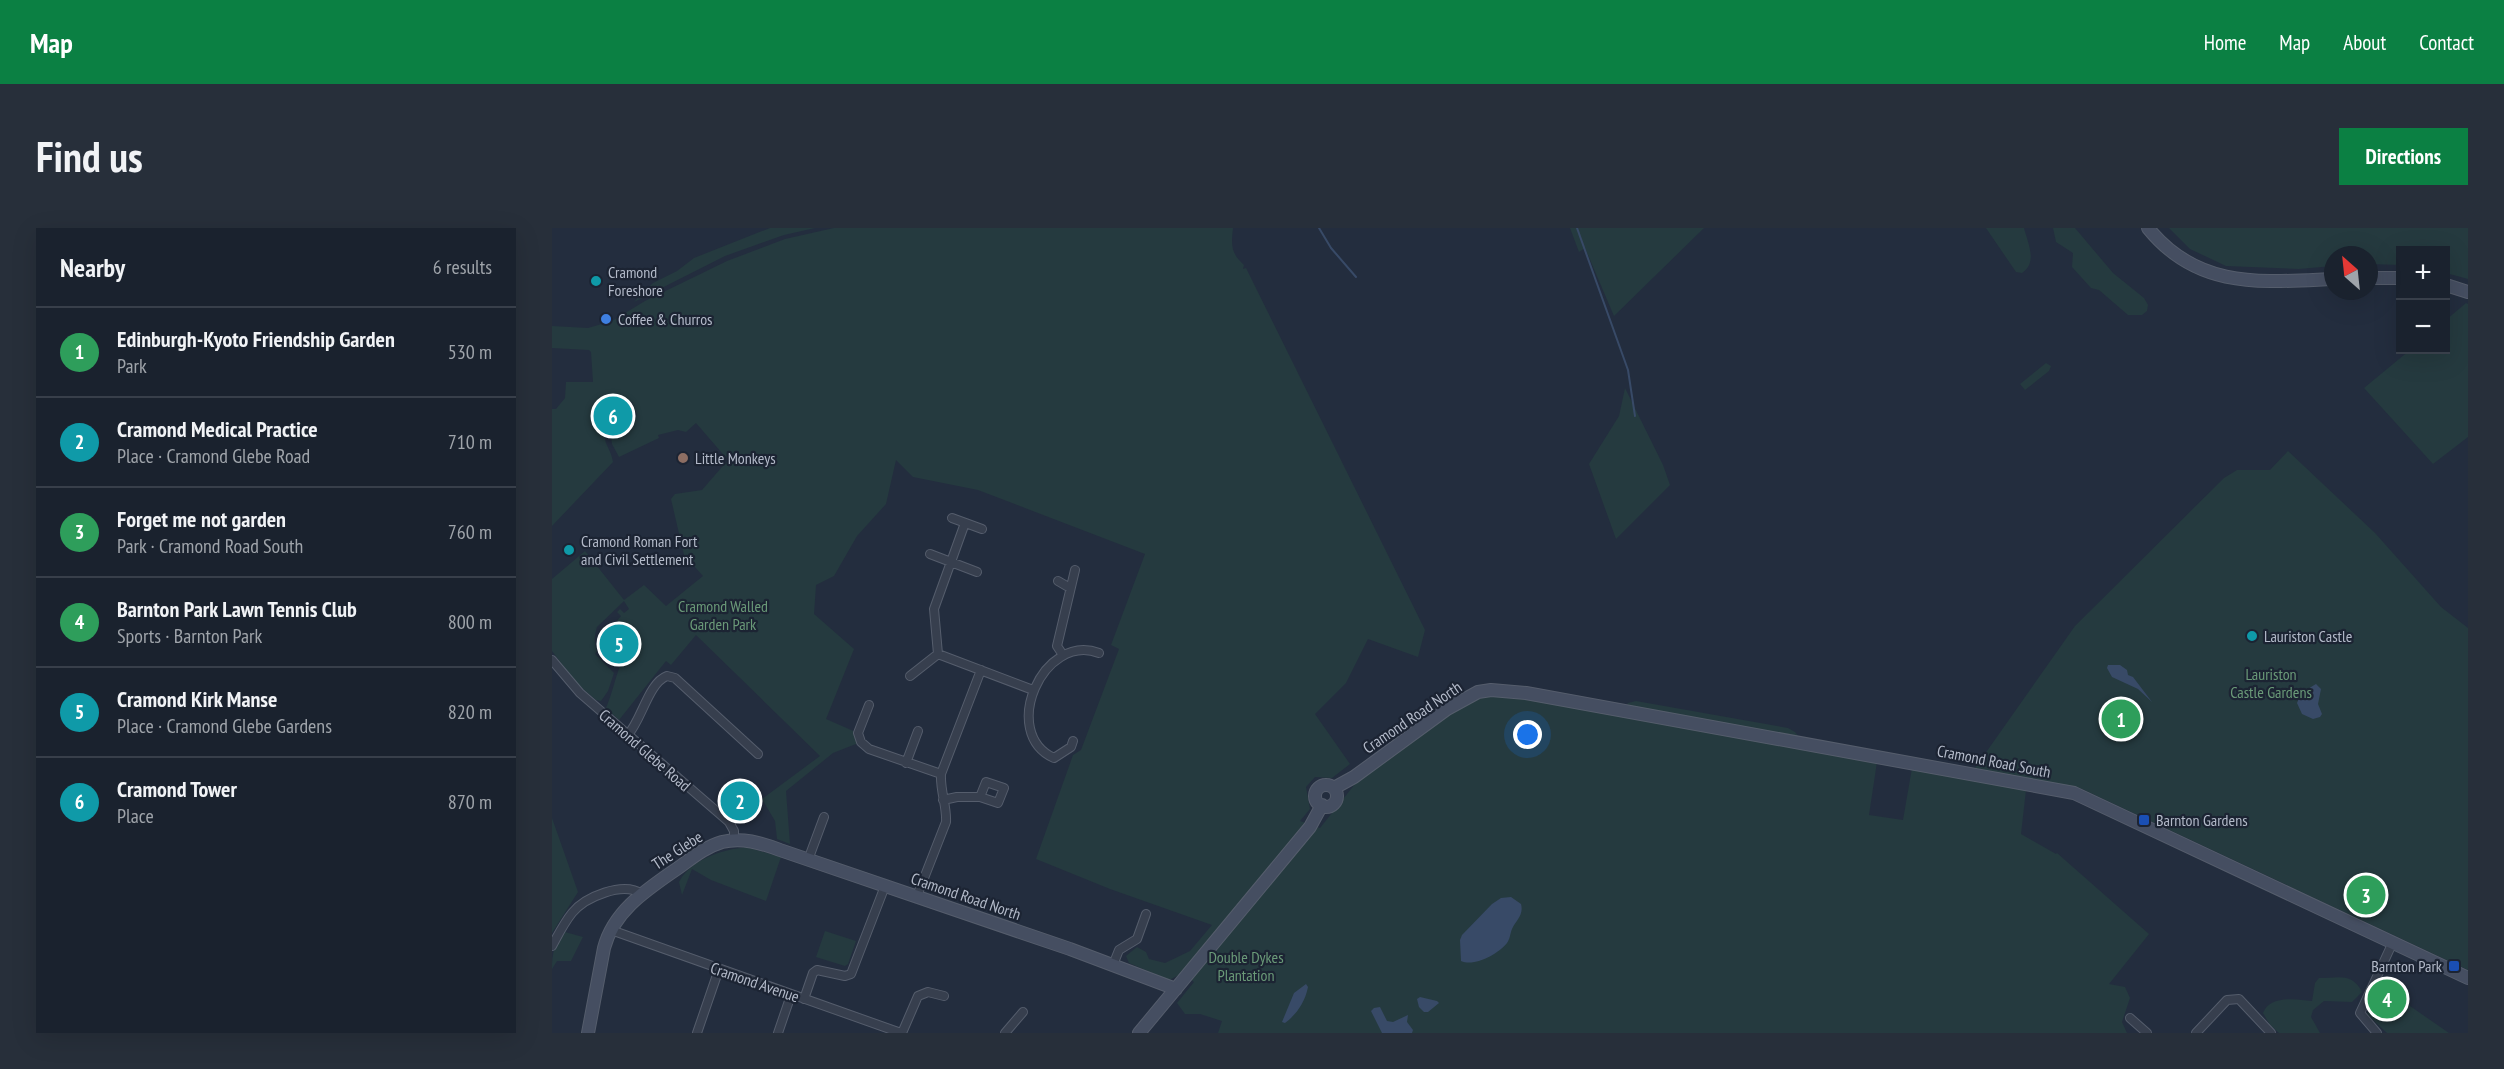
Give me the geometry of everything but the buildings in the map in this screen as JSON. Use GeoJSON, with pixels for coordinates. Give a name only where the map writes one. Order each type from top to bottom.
{"type":"FeatureCollection","features":[{"type":"Feature","properties":{"kind":"street"},"geometry":{"type":"LineString","coordinates":[[2148,228],[2164,245],[2189,264],[2226,278],[2271,282],[2324,279]]}},
{"type":"Feature","properties":{"kind":"street"},"geometry":{"type":"LineString","coordinates":[[2378,278],[2396,278]]}},
{"type":"Feature","properties":{"kind":"street"},"geometry":{"type":"LineString","coordinates":[[2450,287],[2468,292]]}},
{"type":"Feature","properties":{"kind":"street"},"geometry":{"type":"LineString","coordinates":[[952,518],[982,529]]}},
{"type":"Feature","properties":{"kind":"street"},"geometry":{"type":"LineString","coordinates":[[938,654],[934,609],[965,523]]}},
{"type":"Feature","properties":{"kind":"street"},"geometry":{"type":"LineString","coordinates":[[930,554],[977,572]]}},
{"type":"Feature","properties":{"kind":"street"},"geometry":{"type":"LineString","coordinates":[[1063,655],[1057,646],[1075,570]]}},
{"type":"Feature","properties":{"kind":"street"},"geometry":{"type":"LineString","coordinates":[[1058,581],[1070,588]]}},
{"type":"Feature","properties":{"kind":"street"},"geometry":{"type":"LineString","coordinates":[[1073,741],[1071,747],[1054,758],[1042,750],[1031,730],[1028,709],[1033,690],[1047,668],[1063,655],[1084,650],[1099,653]]}},
{"type":"Feature","properties":{"kind":"street"},"geometry":{"type":"LineString","coordinates":[[938,654],[1033,690]]}},
{"type":"Feature","properties":{"kind":"street"},"geometry":{"type":"LineString","coordinates":[[910,676],[938,654]]}},
{"type":"Feature","properties":{"kind":"street","name":"Cramond Glebe Road"},"geometry":{"type":"LineString","coordinates":[[552,660],[573,687],[729,822],[734,831],[734,840]]}},
{"type":"Feature","properties":{"kind":"street"},"geometry":{"type":"LineString","coordinates":[[917,896],[946,822],[947,812],[941,774],[981,670]]}},
{"type":"Feature","properties":{"kind":"street"},"geometry":{"type":"LineString","coordinates":[[627,736],[635,728],[656,683],[668,676],[675,678],[758,754]]}},
{"type":"Feature","properties":{"kind":"street","name":"Cramond Road South"},"geometry":{"type":"LineString","coordinates":[[1478,692],[1508,690],[1526,693],[2074,794],[2468,978]]}},
{"type":"Feature","properties":{"kind":"street","name":"Cramond Road North"},"geometry":{"type":"LineString","coordinates":[[734,840],[759,843],[917,896],[1176,989],[1310,827],[1322,805],[1330,806],[1335,803],[1337,793],[1334,788],[1354,777],[1447,709],[1478,692]]}},
{"type":"Feature","properties":{"kind":"street"},"geometry":{"type":"LineString","coordinates":[[869,705],[858,733],[861,742],[869,749],[941,774]]}},
{"type":"Feature","properties":{"kind":"street"},"geometry":{"type":"LineString","coordinates":[[906,763],[918,731]]}},
{"type":"Feature","properties":{"kind":"street"},"geometry":{"type":"LineString","coordinates":[[944,800],[957,797],[980,797]]}},
{"type":"Feature","properties":{"kind":"street"},"geometry":{"type":"LineString","coordinates":[[808,860],[824,818]]}},
{"type":"Feature","properties":{"kind":"street","name":"The Glebe"},"geometry":{"type":"LineString","coordinates":[[588,1033],[604,948],[611,930],[626,909],[642,894],[709,847],[734,840]]}},
{"type":"Feature","properties":{"kind":"street"},"geometry":{"type":"LineString","coordinates":[[804,999],[813,973],[817,970],[844,976],[851,974],[885,886]]}},
{"type":"Feature","properties":{"kind":"street"},"geometry":{"type":"LineString","coordinates":[[552,946],[573,912],[589,900],[624,890],[637,891],[642,894]]}},
{"type":"Feature","properties":{"kind":"street"},"geometry":{"type":"LineString","coordinates":[[1113,965],[1119,950],[1137,939],[1146,914]]}},
{"type":"Feature","properties":{"kind":"street","name":"Cramond Avenue"},"geometry":{"type":"LineString","coordinates":[[611,930],[901,1033],[918,996],[928,992],[944,996]]}},
{"type":"Feature","properties":{"kind":"street"},"geometry":{"type":"LineString","coordinates":[[2377,1033],[2360,1013],[2393,942]]}},
{"type":"Feature","properties":{"kind":"street"},"geometry":{"type":"LineString","coordinates":[[697,1033],[719,969]]}},
{"type":"Feature","properties":{"kind":"street"},"geometry":{"type":"LineString","coordinates":[[1139,1033],[1176,989]]}},
{"type":"Feature","properties":{"kind":"street"},"geometry":{"type":"LineString","coordinates":[[778,1033],[791,994]]}},
{"type":"Feature","properties":{"kind":"street"},"geometry":{"type":"LineString","coordinates":[[2196,1033],[2227,1000],[2233,998],[2239,999],[2271,1033]]}},
{"type":"Feature","properties":{"kind":"street"},"geometry":{"type":"LineString","coordinates":[[1005,1033],[1023,1012]]}},
{"type":"Feature","properties":{"kind":"street"},"geometry":{"type":"LineString","coordinates":[[2130,1018],[2136,1029],[2147,1033]]}},
{"type":"Feature","properties":{"kind":"green space"},"geometry":{"type":"Polygon","coordinates":[[[770,228],[815,228],[784,235],[725,256],[634,302],[653,283],[677,271],[694,258],[770,228]]]}},
{"type":"Feature","properties":{"kind":"green space"},"geometry":{"type":"Polygon","coordinates":[[[834,228],[1233,228],[1234,253],[1244,265],[1243,269],[1246,268],[1425,630],[1418,657],[1368,639],[1346,683],[1315,714],[1350,764],[1332,778],[1315,777],[1306,787],[1310,809],[1300,821],[1320,828],[1359,779],[1461,707],[1489,694],[1621,712],[1628,703],[1636,701],[1788,728],[1800,738],[1877,762],[1869,815],[1903,820],[1912,768],[2026,790],[2021,834],[2057,853],[2149,934],[2109,984],[2125,987],[2130,998],[2122,1022],[2127,1033],[1218,1033],[1222,1021],[1200,1014],[1185,1014],[1177,1003],[1194,982],[1183,973],[1169,980],[1129,963],[1126,956],[1137,947],[1146,952],[1149,959],[1165,963],[1190,951],[1212,925],[1110,889],[1036,859],[1073,755],[1081,750],[1119,649],[1111,645],[1145,554],[978,490],[913,477],[896,460],[886,504],[857,536],[834,576],[816,585],[814,614],[854,649],[826,719],[858,733],[861,742],[833,753],[786,791],[790,844],[777,839],[775,821],[762,799],[820,756],[696,635],[671,665],[666,661],[619,720],[606,708],[619,668],[631,647],[618,635],[624,629],[617,621],[621,616],[617,612],[620,609],[624,613],[629,609],[624,601],[596,630],[597,651],[595,654],[614,673],[608,691],[601,701],[596,700],[576,683],[552,651],[552,579],[585,551],[624,600],[644,585],[666,606],[703,576],[684,555],[671,499],[675,494],[702,490],[728,460],[696,423],[686,432],[678,430],[658,435],[659,438],[619,457],[612,444],[610,431],[637,415],[632,402],[609,407],[605,434],[613,462],[552,526],[552,409],[556,409],[565,398],[566,382],[593,382],[591,352],[552,348],[552,326],[588,328],[612,321],[645,301],[727,261],[785,239],[834,228]]]}},
{"type":"Feature","properties":{"kind":"green space"},"geometry":{"type":"Polygon","coordinates":[[[1570,228],[1704,228],[1614,316],[1585,248],[1579,252],[1570,228]]]}},
{"type":"Feature","properties":{"kind":"green space"},"geometry":{"type":"Polygon","coordinates":[[[1986,228],[2024,228],[2031,258],[2027,269],[2022,273],[2016,272],[1986,228]]]}},
{"type":"Feature","properties":{"kind":"green space"},"geometry":{"type":"Polygon","coordinates":[[[2053,228],[2075,228],[2113,273],[2144,298],[2148,305],[2147,311],[2142,315],[2128,315],[2099,290],[2091,288],[2072,267],[2073,253],[2056,242],[2053,228]]]}},
{"type":"Feature","properties":{"kind":"green space"},"geometry":{"type":"Polygon","coordinates":[[[2169,228],[2468,228],[2468,279],[2450,274],[2450,246],[2396,246],[2396,265],[2378,264],[2378,246],[2324,246],[2324,267],[2299,269],[2226,266],[2190,249],[2169,228]]]}},
{"type":"Feature","properties":{"kind":"green space"},"geometry":{"type":"Polygon","coordinates":[[[2466,303],[2468,304],[2468,437],[2433,464],[2364,388],[2405,354],[2450,354],[2450,317],[2466,303]]]}},
{"type":"Feature","properties":{"kind":"green space"},"geometry":{"type":"Polygon","coordinates":[[[2046,363],[2051,366],[2049,371],[2025,390],[2020,384],[2046,363]]]}},
{"type":"Feature","properties":{"kind":"green space"},"geometry":{"type":"Polygon","coordinates":[[[1625,388],[1663,465],[1670,485],[1616,539],[1589,464],[1619,416],[1625,388]]]}},
{"type":"Feature","properties":{"kind":"green space","name":"Lauriston Castle Gardens"},"geometry":{"type":"Polygon","coordinates":[[[2288,451],[2375,533],[2441,607],[2468,628],[2468,970],[2082,789],[1975,768],[2075,626],[2224,478],[2237,470],[2270,470],[2288,451]]]}},
{"type":"Feature","properties":{"kind":"green space"},"geometry":{"type":"Polygon","coordinates":[[[552,818],[578,892],[552,933],[552,818]]]}},
{"type":"Feature","properties":{"kind":"green space"},"geometry":{"type":"Polygon","coordinates":[[[746,847],[781,857],[766,901],[711,880],[692,869],[682,895],[679,882],[691,867],[717,853],[746,847]]]}},
{"type":"Feature","properties":{"kind":"green space"},"geometry":{"type":"Polygon","coordinates":[[[825,931],[856,941],[848,964],[845,966],[816,957],[825,931]]]}},
{"type":"Feature","properties":{"kind":"green space"},"geometry":{"type":"Polygon","coordinates":[[[565,932],[583,937],[571,961],[557,961],[552,969],[554,949],[565,932]]]}},
{"type":"Feature","properties":{"kind":"green space"},"geometry":{"type":"Polygon","coordinates":[[[2319,978],[2349,979],[2354,981],[2362,992],[2352,1002],[2324,1001],[2313,1010],[2311,1017],[2320,1033],[2279,1033],[2270,1025],[2263,1013],[2266,1007],[2271,1003],[2284,1000],[2312,1001],[2315,983],[2319,978]]]}},
{"type":"Feature","properties":{"kind":"green space"},"geometry":{"type":"Polygon","coordinates":[[[2381,986],[2449,1033],[2387,1033],[2367,1014],[2381,986]]]}},
{"type":"Feature","properties":{"kind":"water"},"geometry":{"type":"Polygon","coordinates":[[[2108,665],[2120,665],[2127,670],[2128,675],[2133,677],[2152,702],[2138,689],[2112,677],[2107,668],[2108,665]]]}},
{"type":"Feature","properties":{"kind":"water"},"geometry":{"type":"Polygon","coordinates":[[[2316,684],[2321,689],[2318,704],[2322,714],[2313,719],[2302,714],[2297,703],[2301,693],[2316,684]]]}},
{"type":"Feature","properties":{"kind":"water"},"geometry":{"type":"Polygon","coordinates":[[[1511,897],[1521,904],[1521,911],[1507,943],[1498,951],[1479,961],[1461,961],[1460,940],[1462,935],[1492,904],[1501,898],[1511,897]]]}},
{"type":"Feature","properties":{"kind":"water"},"geometry":{"type":"Polygon","coordinates":[[[1306,984],[1307,992],[1297,1012],[1285,1023],[1282,1022],[1294,993],[1306,984]]]}},
{"type":"Feature","properties":{"kind":"water"},"geometry":{"type":"Polygon","coordinates":[[[1420,997],[1439,1003],[1428,1012],[1424,1012],[1419,1007],[1417,999],[1420,997]]]}},
{"type":"Feature","properties":{"kind":"water"},"geometry":{"type":"Polygon","coordinates":[[[1380,1007],[1387,1021],[1393,1022],[1408,1015],[1407,1022],[1413,1030],[1412,1033],[1382,1033],[1371,1011],[1380,1007]]]}},
{"type":"Feature","properties":{"kind":"waterway"},"geometry":{"type":"LineString","coordinates":[[1319,228],[1331,248],[1356,277]]}},
{"type":"Feature","properties":{"kind":"waterway"},"geometry":{"type":"LineString","coordinates":[[1577,228],[1628,370],[1635,416]]}},
{"type":"Feature","properties":{"kind":"place","name":"Cramond Foreshore"},"geometry":{"type":"Point","coordinates":[596,281]}},
{"type":"Feature","properties":{"kind":"place","name":"Coffee & Churros"},"geometry":{"type":"Point","coordinates":[606,319]}},
{"type":"Feature","properties":{"kind":"place","name":"Cramond Tower"},"geometry":{"type":"Point","coordinates":[613,416]}},
{"type":"Feature","properties":{"kind":"place","name":"Little Monkeys"},"geometry":{"type":"Point","coordinates":[683,458]}},
{"type":"Feature","properties":{"kind":"place","name":"Cramond Roman Fort and Civil Settlement"},"geometry":{"type":"Point","coordinates":[569,550]}},
{"type":"Feature","properties":{"kind":"place","name":"Lauriston Castle"},"geometry":{"type":"Point","coordinates":[2252,636]}},
{"type":"Feature","properties":{"kind":"place","name":"Cramond Kirk Manse"},"geometry":{"type":"Point","coordinates":[619,644]}},
{"type":"Feature","properties":{"kind":"place","name":"Edinburgh-Kyoto Friendship Garden"},"geometry":{"type":"Point","coordinates":[2121,719]}},
{"type":"Feature","properties":{"kind":"place","name":"Cramond Medical Practice"},"geometry":{"type":"Point","coordinates":[740,801]}},
{"type":"Feature","properties":{"kind":"place","name":"Barnton Gardens"},"geometry":{"type":"Point","coordinates":[2144,820]}},
{"type":"Feature","properties":{"kind":"place","name":"Forget me not garden"},"geometry":{"type":"Point","coordinates":[2366,895]}},
{"type":"Feature","properties":{"kind":"place","name":"Barnton Park"},"geometry":{"type":"Point","coordinates":[2454,966]}},
{"type":"Feature","properties":{"kind":"place","name":"Barnton Park Lawn Tennis Club"},"geometry":{"type":"Point","coordinates":[2387,999]}},
{"type":"Feature","properties":{"kind":"park label","name":"Cramond Walled Garden Park"},"geometry":{"type":"Point","coordinates":[723,615]}},
{"type":"Feature","properties":{"kind":"park label","name":"Double Dykes Plantation"},"geometry":{"type":"Point","coordinates":[1246,966]}}]}
